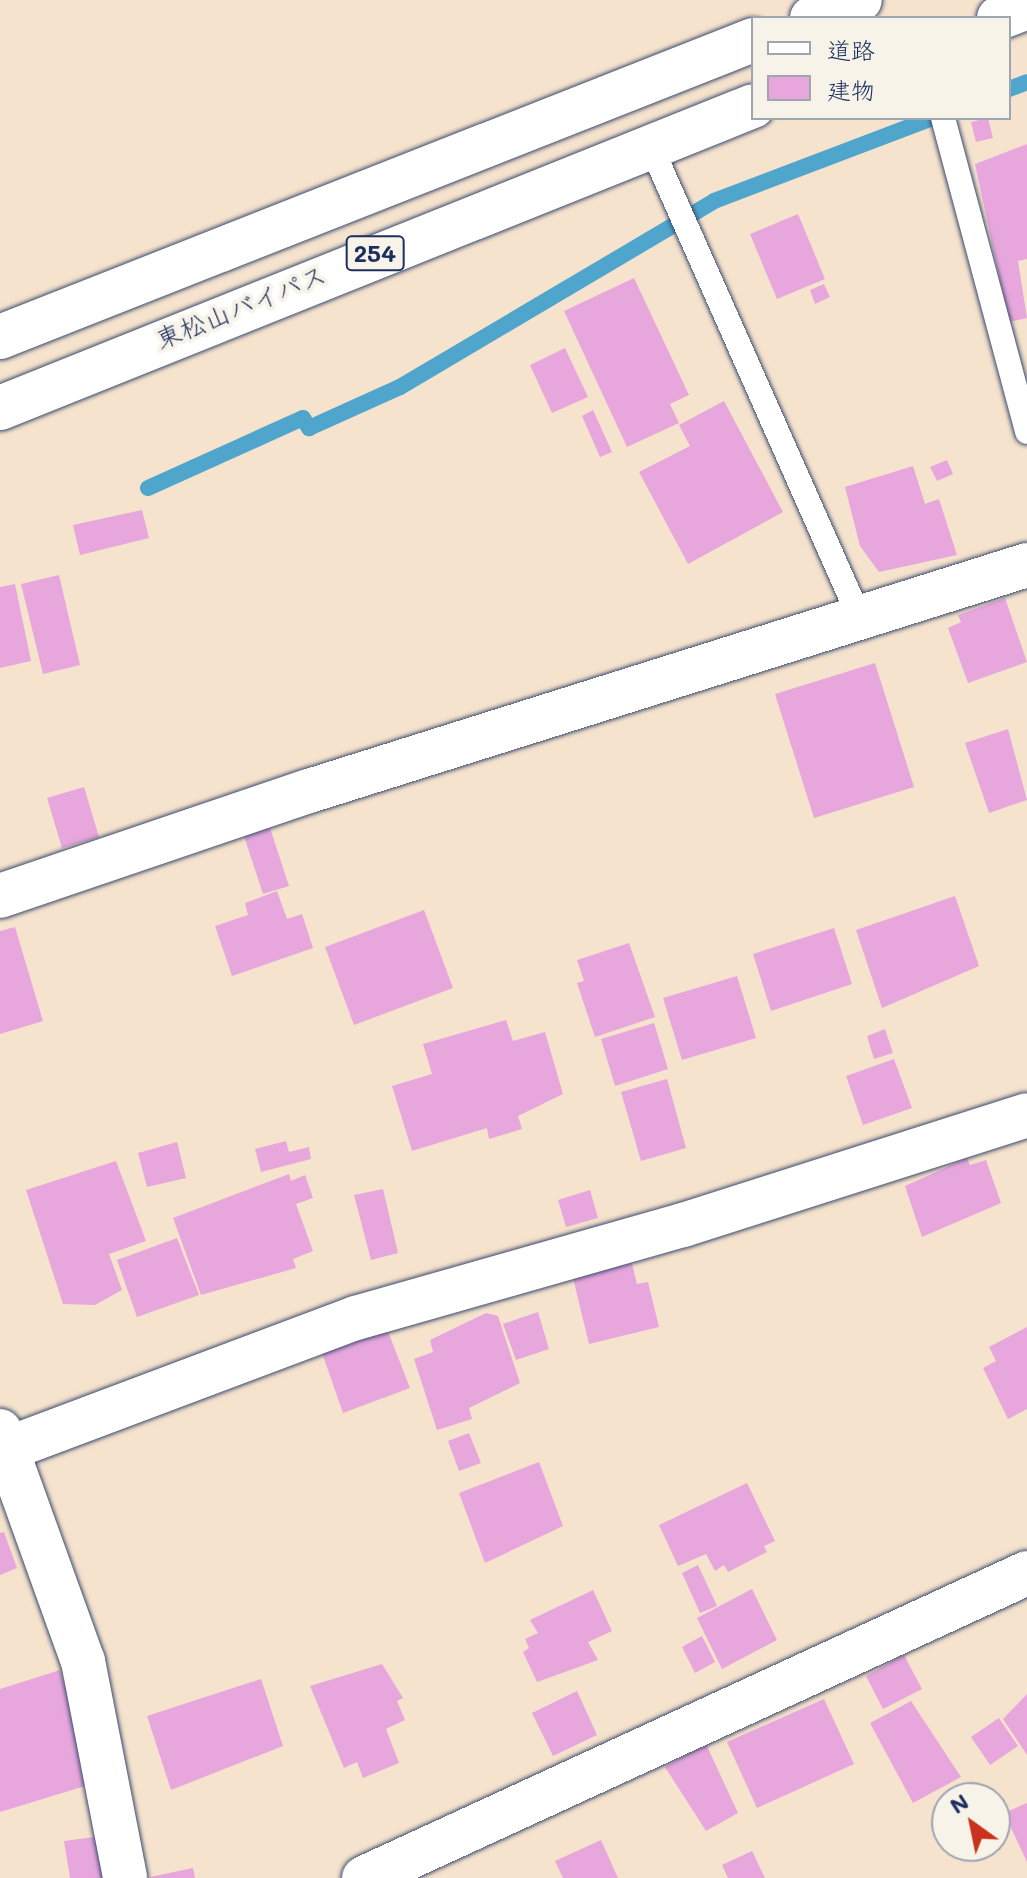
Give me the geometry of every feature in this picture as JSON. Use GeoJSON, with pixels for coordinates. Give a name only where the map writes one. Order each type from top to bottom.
{"type":"FeatureCollection","features":[{"type":"Feature","properties":{"kind":"main road"},"geometry":{"type":"LineString","coordinates":[[817,16],[860,0]]}},
{"type":"Feature","properties":{"kind":"main road"},"geometry":{"type":"LineString","coordinates":[[1004,16],[1027,7]]}},
{"type":"Feature","properties":{"kind":"main road","name":"254"},"geometry":{"type":"LineString","coordinates":[[0,337],[751,41]]}},
{"type":"Feature","properties":{"kind":"main road","name":"東松山バイパス"},"geometry":{"type":"LineString","coordinates":[[0,408],[649,142],[751,107]]}},
{"type":"Feature","properties":{"kind":"main road"},"geometry":{"type":"LineString","coordinates":[[0,312],[82,303]]}},
{"type":"Feature","properties":{"kind":"main road"},"geometry":{"type":"LineString","coordinates":[[0,896],[858,614],[1027,565]]}},
{"type":"Feature","properties":{"kind":"main road"},"geometry":{"type":"LineString","coordinates":[[125,1878],[83,1661],[4,1440],[341,1323],[683,1225],[1027,1115]]}},
{"type":"Feature","properties":{"kind":"main road"},"geometry":{"type":"LineString","coordinates":[[364,1878],[1027,1573]]}},
{"type":"Feature","properties":{"kind":"lane"},"geometry":{"type":"LineString","coordinates":[[944,120],[1027,432]]}},
{"type":"Feature","properties":{"kind":"lane"},"geometry":{"type":"LineString","coordinates":[[649,142],[858,614]]}},
{"type":"Feature","properties":{"kind":"building"},"geometry":{"type":"Polygon","coordinates":[[[988,120],[993,138],[976,142],[971,122],[988,120]]]}},
{"type":"Feature","properties":{"kind":"building"},"geometry":{"type":"Polygon","coordinates":[[[1027,144],[1027,259],[1018,261],[1027,318],[1009,322],[975,164],[1027,144]]]}},
{"type":"Feature","properties":{"kind":"building"},"geometry":{"type":"Polygon","coordinates":[[[798,214],[825,279],[777,299],[750,234],[798,214]]]}},
{"type":"Feature","properties":{"kind":"building"},"geometry":{"type":"Polygon","coordinates":[[[634,278],[689,395],[670,404],[679,423],[627,447],[564,311],[634,278]]]}},
{"type":"Feature","properties":{"kind":"building"},"geometry":{"type":"Polygon","coordinates":[[[824,284],[830,297],[815,304],[810,290],[824,284]]]}},
{"type":"Feature","properties":{"kind":"building"},"geometry":{"type":"Polygon","coordinates":[[[565,348],[588,397],[552,413],[530,365],[565,348]]]}},
{"type":"Feature","properties":{"kind":"building"},"geometry":{"type":"Polygon","coordinates":[[[724,401],[783,512],[688,564],[639,472],[690,446],[679,425],[724,401]]]}},
{"type":"Feature","properties":{"kind":"building"},"geometry":{"type":"Polygon","coordinates":[[[593,410],[612,452],[600,457],[582,416],[593,410]]]}},
{"type":"Feature","properties":{"kind":"building"},"geometry":{"type":"Polygon","coordinates":[[[947,460],[953,474],[937,481],[930,467],[947,460]]]}},
{"type":"Feature","properties":{"kind":"building"},"geometry":{"type":"Polygon","coordinates":[[[913,466],[925,504],[939,499],[957,555],[879,572],[860,546],[845,487],[913,466]]]}},
{"type":"Feature","properties":{"kind":"building"},"geometry":{"type":"Polygon","coordinates":[[[142,510],[149,538],[80,555],[73,525],[142,510]]]}},
{"type":"Feature","properties":{"kind":"building"},"geometry":{"type":"Polygon","coordinates":[[[59,575],[80,665],[43,674],[21,584],[59,575]]]}},
{"type":"Feature","properties":{"kind":"building"},"geometry":{"type":"Polygon","coordinates":[[[15,584],[31,661],[0,668],[0,587],[15,584]]]}},
{"type":"Feature","properties":{"kind":"building"},"geometry":{"type":"Polygon","coordinates":[[[1005,598],[1027,662],[968,683],[948,628],[961,622],[958,615],[1005,598]]]}},
{"type":"Feature","properties":{"kind":"building"},"geometry":{"type":"Polygon","coordinates":[[[875,663],[914,787],[814,818],[775,694],[875,663]]]}},
{"type":"Feature","properties":{"kind":"building"},"geometry":{"type":"Polygon","coordinates":[[[1008,729],[1027,800],[989,813],[965,743],[1008,729]]]}},
{"type":"Feature","properties":{"kind":"building"},"geometry":{"type":"Polygon","coordinates":[[[84,787],[99,837],[62,848],[47,798],[84,787]]]}},
{"type":"Feature","properties":{"kind":"building"},"geometry":{"type":"Polygon","coordinates":[[[270,828],[289,886],[263,894],[244,836],[270,828]]]}},
{"type":"Feature","properties":{"kind":"building"},"geometry":{"type":"Polygon","coordinates":[[[277,891],[287,919],[302,914],[313,948],[232,976],[215,926],[248,915],[245,903],[277,891]]]}},
{"type":"Feature","properties":{"kind":"building"},"geometry":{"type":"Polygon","coordinates":[[[955,896],[979,966],[882,1008],[856,930],[955,896]]]}},
{"type":"Feature","properties":{"kind":"building"},"geometry":{"type":"Polygon","coordinates":[[[424,910],[453,988],[354,1025],[325,947],[424,910]]]}},
{"type":"Feature","properties":{"kind":"building"},"geometry":{"type":"Polygon","coordinates":[[[15,927],[43,1021],[0,1034],[0,931],[15,927]]]}},
{"type":"Feature","properties":{"kind":"building"},"geometry":{"type":"Polygon","coordinates":[[[834,928],[852,984],[771,1011],[753,954],[834,928]]]}},
{"type":"Feature","properties":{"kind":"building"},"geometry":{"type":"Polygon","coordinates":[[[629,943],[655,1017],[595,1037],[577,983],[584,981],[577,960],[629,943]]]}},
{"type":"Feature","properties":{"kind":"building"},"geometry":{"type":"Polygon","coordinates":[[[737,976],[756,1038],[682,1060],[663,998],[737,976]]]}},
{"type":"Feature","properties":{"kind":"building"},"geometry":{"type":"Polygon","coordinates":[[[506,1020],[513,1041],[545,1032],[563,1094],[518,1116],[522,1129],[489,1139],[487,1128],[412,1151],[392,1086],[432,1074],[423,1044],[506,1020]]]}},
{"type":"Feature","properties":{"kind":"building"},"geometry":{"type":"Polygon","coordinates":[[[654,1023],[668,1069],[615,1086],[601,1039],[654,1023]]]}},
{"type":"Feature","properties":{"kind":"building"},"geometry":{"type":"Polygon","coordinates":[[[885,1029],[893,1053],[874,1059],[867,1036],[885,1029]]]}},
{"type":"Feature","properties":{"kind":"building"},"geometry":{"type":"Polygon","coordinates":[[[894,1059],[912,1108],[863,1125],[846,1076],[894,1059]]]}},
{"type":"Feature","properties":{"kind":"building"},"geometry":{"type":"Polygon","coordinates":[[[667,1079],[686,1148],[641,1161],[621,1092],[667,1079]]]}},
{"type":"Feature","properties":{"kind":"building"},"geometry":{"type":"Polygon","coordinates":[[[286,1141],[289,1152],[309,1147],[311,1159],[261,1172],[255,1149],[286,1141]]]}},
{"type":"Feature","properties":{"kind":"building"},"geometry":{"type":"Polygon","coordinates":[[[177,1142],[186,1178],[147,1187],[138,1153],[177,1142]]]}},
{"type":"Feature","properties":{"kind":"building"},"geometry":{"type":"Polygon","coordinates":[[[967,1158],[970,1165],[986,1160],[1001,1203],[922,1237],[905,1186],[967,1158]]]}},
{"type":"Feature","properties":{"kind":"building"},"geometry":{"type":"Polygon","coordinates":[[[116,1161],[146,1241],[109,1254],[122,1290],[95,1305],[63,1304],[26,1190],[116,1161]]]}},
{"type":"Feature","properties":{"kind":"building"},"geometry":{"type":"Polygon","coordinates":[[[289,1174],[291,1181],[305,1175],[313,1198],[296,1204],[313,1251],[293,1259],[296,1268],[201,1295],[173,1218],[289,1174]]]}},
{"type":"Feature","properties":{"kind":"building"},"geometry":{"type":"Polygon","coordinates":[[[383,1189],[398,1253],[371,1260],[354,1195],[383,1189]]]}},
{"type":"Feature","properties":{"kind":"building"},"geometry":{"type":"Polygon","coordinates":[[[590,1190],[598,1218],[566,1227],[558,1200],[590,1190]]]}},
{"type":"Feature","properties":{"kind":"building"},"geometry":{"type":"Polygon","coordinates":[[[177,1238],[199,1295],[137,1317],[117,1260],[177,1238]]]}},
{"type":"Feature","properties":{"kind":"building"},"geometry":{"type":"Polygon","coordinates":[[[632,1263],[637,1284],[648,1282],[659,1327],[589,1344],[573,1278],[632,1263]]]}},
{"type":"Feature","properties":{"kind":"building"},"geometry":{"type":"Polygon","coordinates":[[[538,1312],[549,1349],[516,1360],[503,1324],[538,1312]]]}},
{"type":"Feature","properties":{"kind":"building"},"geometry":{"type":"Polygon","coordinates":[[[486,1313],[498,1316],[520,1383],[469,1408],[472,1419],[437,1430],[414,1359],[433,1352],[430,1340],[486,1313]]]}},
{"type":"Feature","properties":{"kind":"building"},"geometry":{"type":"Polygon","coordinates":[[[1027,1327],[1027,1409],[1008,1419],[983,1368],[996,1361],[989,1347],[1027,1327]]]}},
{"type":"Feature","properties":{"kind":"building"},"geometry":{"type":"Polygon","coordinates":[[[387,1329],[410,1388],[343,1413],[322,1353],[387,1329]]]}},
{"type":"Feature","properties":{"kind":"building"},"geometry":{"type":"Polygon","coordinates":[[[469,1433],[481,1463],[459,1471],[448,1441],[469,1433]]]}},
{"type":"Feature","properties":{"kind":"building"},"geometry":{"type":"Polygon","coordinates":[[[539,1462],[563,1526],[485,1563],[459,1493],[539,1462]]]}},
{"type":"Feature","properties":{"kind":"building"},"geometry":{"type":"Polygon","coordinates":[[[747,1483],[775,1541],[764,1546],[767,1552],[728,1572],[724,1565],[715,1571],[706,1554],[678,1566],[659,1525],[747,1483]]]}},
{"type":"Feature","properties":{"kind":"building"},"geometry":{"type":"Polygon","coordinates":[[[4,1532],[17,1568],[0,1575],[0,1533],[4,1532]]]}},
{"type":"Feature","properties":{"kind":"building"},"geometry":{"type":"Polygon","coordinates":[[[698,1565],[717,1606],[700,1613],[682,1573],[698,1565]]]}},
{"type":"Feature","properties":{"kind":"building"},"geometry":{"type":"Polygon","coordinates":[[[752,1589],[777,1640],[722,1669],[697,1618],[752,1589]]]}},
{"type":"Feature","properties":{"kind":"building"},"geometry":{"type":"Polygon","coordinates":[[[593,1590],[612,1631],[588,1642],[598,1660],[537,1682],[523,1652],[529,1648],[525,1639],[538,1633],[530,1620],[593,1590]]]}},
{"type":"Feature","properties":{"kind":"building"},"geometry":{"type":"Polygon","coordinates":[[[702,1636],[715,1662],[695,1673],[682,1647],[702,1636]]]}},
{"type":"Feature","properties":{"kind":"building"},"geometry":{"type":"Polygon","coordinates":[[[904,1655],[922,1689],[883,1709],[866,1676],[904,1655]]]}},
{"type":"Feature","properties":{"kind":"building"},"geometry":{"type":"Polygon","coordinates":[[[382,1664],[403,1698],[397,1701],[405,1720],[386,1729],[399,1763],[363,1778],[357,1762],[344,1768],[310,1686],[382,1664]]]}},
{"type":"Feature","properties":{"kind":"building"},"geometry":{"type":"Polygon","coordinates":[[[60,1670],[95,1783],[0,1812],[0,1689],[60,1670]]]}},
{"type":"Feature","properties":{"kind":"building"},"geometry":{"type":"Polygon","coordinates":[[[261,1679],[283,1746],[171,1790],[147,1716],[261,1679]]]}},
{"type":"Feature","properties":{"kind":"building"},"geometry":{"type":"Polygon","coordinates":[[[577,1691],[597,1735],[553,1756],[532,1713],[577,1691]]]}},
{"type":"Feature","properties":{"kind":"building"},"geometry":{"type":"Polygon","coordinates":[[[1027,1694],[1027,1755],[1003,1719],[1027,1694]]]}},
{"type":"Feature","properties":{"kind":"building"},"geometry":{"type":"Polygon","coordinates":[[[824,1699],[854,1764],[757,1808],[727,1742],[824,1699]]]}},
{"type":"Feature","properties":{"kind":"building"},"geometry":{"type":"Polygon","coordinates":[[[911,1701],[961,1777],[952,1782],[931,1782],[931,1793],[913,1803],[870,1723],[911,1701]]]}},
{"type":"Feature","properties":{"kind":"building"},"geometry":{"type":"Polygon","coordinates":[[[999,1718],[1018,1746],[990,1765],[971,1737],[999,1718]]]}},
{"type":"Feature","properties":{"kind":"building"},"geometry":{"type":"Polygon","coordinates":[[[706,1744],[738,1813],[706,1831],[665,1767],[706,1744]]]}},
{"type":"Feature","properties":{"kind":"building"},"geometry":{"type":"Polygon","coordinates":[[[1027,1803],[1027,1862],[1011,1828],[1011,1810],[1027,1803]]]}},
{"type":"Feature","properties":{"kind":"building"},"geometry":{"type":"Polygon","coordinates":[[[102,1836],[108,1878],[70,1878],[64,1841],[102,1836]]]}},
{"type":"Feature","properties":{"kind":"building"},"geometry":{"type":"Polygon","coordinates":[[[601,1840],[618,1878],[563,1878],[555,1861],[601,1840]]]}},
{"type":"Feature","properties":{"kind":"building"},"geometry":{"type":"Polygon","coordinates":[[[752,1851],[765,1878],[728,1878],[722,1865],[752,1851]]]}},
{"type":"Feature","properties":{"kind":"building"},"geometry":{"type":"Polygon","coordinates":[[[193,1868],[195,1878],[150,1878],[150,1877],[193,1868]]]}},
{"type":"Feature","properties":{"kind":"waterway"},"geometry":{"type":"LineString","coordinates":[[1011,88],[1027,82]]}},
{"type":"Feature","properties":{"kind":"waterway"},"geometry":{"type":"LineString","coordinates":[[148,488],[303,418],[309,428],[400,387],[714,201],[927,120]]}}]}
